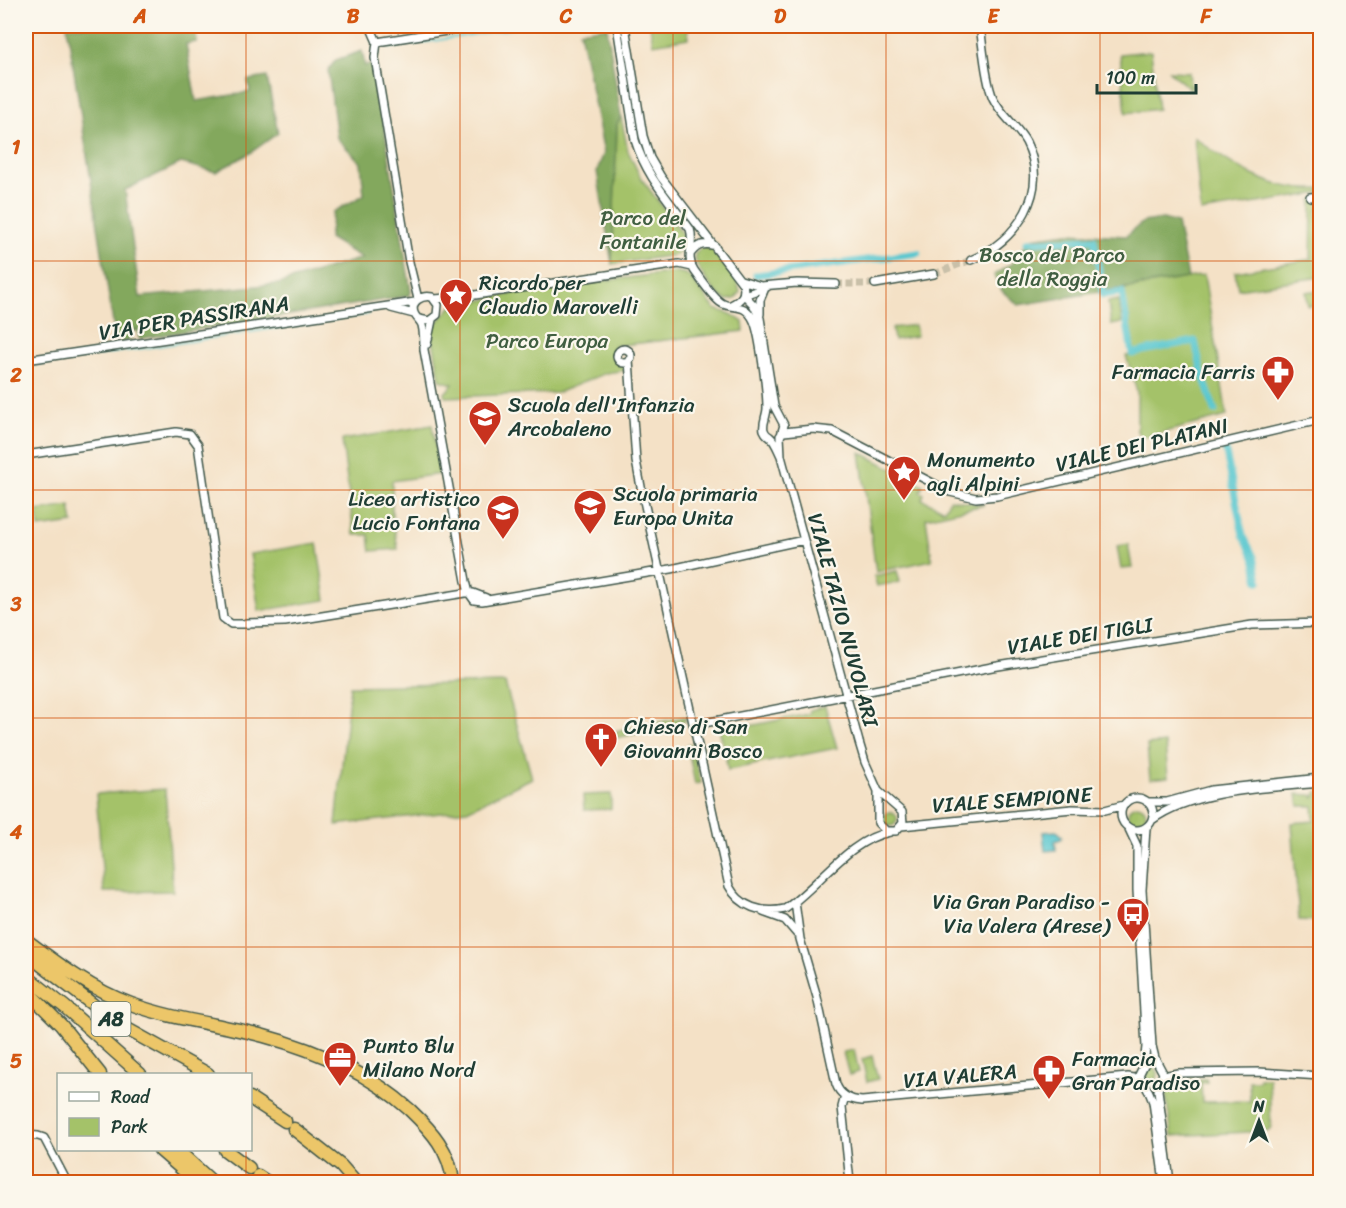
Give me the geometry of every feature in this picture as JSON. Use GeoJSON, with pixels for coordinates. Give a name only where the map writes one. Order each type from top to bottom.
{"type":"FeatureCollection","features":[{"type":"Feature","properties":{"kind":"highway"},"geometry":{"type":"LineString","coordinates":[[26,940],[90,985],[128,1003],[292,1044],[341,1064],[402,1104],[429,1129],[449,1159],[453,1182]]}},
{"type":"Feature","properties":{"kind":"highway","name":"A8"},"geometry":{"type":"LineString","coordinates":[[26,953],[118,1024],[206,1073]]}},
{"type":"Feature","properties":{"kind":"highway","name":"A8"},"geometry":{"type":"LineString","coordinates":[[26,975],[138,1073]]}},
{"type":"Feature","properties":{"kind":"highway"},"geometry":{"type":"LineString","coordinates":[[26,990],[56,1019],[99,1073]]}},
{"type":"Feature","properties":{"kind":"highway"},"geometry":{"type":"LineString","coordinates":[[252,1099],[341,1166],[355,1182]]}},
{"type":"Feature","properties":{"kind":"highway"},"geometry":{"type":"LineString","coordinates":[[162,1151],[197,1182]]}},
{"type":"Feature","properties":{"kind":"highway"},"geometry":{"type":"LineString","coordinates":[[179,1151],[212,1182]]}},
{"type":"Feature","properties":{"kind":"highway"},"geometry":{"type":"LineString","coordinates":[[228,1151],[258,1175]]}},
{"type":"Feature","properties":{"kind":"street"},"geometry":{"type":"LineString","coordinates":[[370,26],[377,42],[375,58],[417,300],[417,316],[423,332],[465,575],[471,594]]}},
{"type":"Feature","properties":{"kind":"street"},"geometry":{"type":"LineString","coordinates":[[377,42],[478,26]]}},
{"type":"Feature","properties":{"kind":"street"},"geometry":{"type":"LineString","coordinates":[[616,26],[635,140],[652,179],[690,230],[692,267],[716,298],[723,304],[740,307],[748,313],[755,324],[766,397],[764,431],[772,437],[782,434],[781,421],[774,406],[760,318],[760,300],[765,288]]}},
{"type":"Feature","properties":{"kind":"street"},"geometry":{"type":"LineString","coordinates":[[625,26],[641,127],[650,158],[661,177],[741,280],[745,289],[744,295],[741,300],[731,305]]}},
{"type":"Feature","properties":{"kind":"street"},"geometry":{"type":"LineString","coordinates":[[971,260],[988,252],[1013,230],[1030,204],[1034,185],[1031,159],[1026,143],[999,108],[991,93],[980,26]]}},
{"type":"Feature","properties":{"kind":"street"},"geometry":{"type":"LineString","coordinates":[[1310,197],[1320,196]]}},
{"type":"Feature","properties":{"kind":"street"},"geometry":{"type":"LineString","coordinates":[[679,264],[696,247],[703,244],[715,246]]}},
{"type":"Feature","properties":{"kind":"street"},"geometry":{"type":"LineString","coordinates":[[417,300],[462,297],[679,264],[692,267]]}},
{"type":"Feature","properties":{"kind":"street"},"geometry":{"type":"LineString","coordinates":[[412,274],[439,309]]}},
{"type":"Feature","properties":{"kind":"street"},"geometry":{"type":"LineString","coordinates":[[875,284],[934,274]]}},
{"type":"Feature","properties":{"kind":"street"},"geometry":{"type":"LineString","coordinates":[[741,280],[755,285],[836,284]]}},
{"type":"Feature","properties":{"kind":"street"},"geometry":{"type":"LineString","coordinates":[[744,295],[773,285]]}},
{"type":"Feature","properties":{"kind":"street"},"geometry":{"type":"LineString","coordinates":[[744,295],[753,304],[760,318]]}},
{"type":"Feature","properties":{"kind":"street"},"geometry":{"type":"LineString","coordinates":[[417,316],[425,321],[432,320],[439,309],[462,297]]}},
{"type":"Feature","properties":{"kind":"street","name":"VIA PER PASSIRANA"},"geometry":{"type":"LineString","coordinates":[[26,360],[417,300]]}},
{"type":"Feature","properties":{"kind":"street","name":"VIA PER PASSIRANA"},"geometry":{"type":"LineString","coordinates":[[367,308],[394,308],[417,316]]}},
{"type":"Feature","properties":{"kind":"street"},"geometry":{"type":"LineString","coordinates":[[427,362],[432,320]]}},
{"type":"Feature","properties":{"kind":"street"},"geometry":{"type":"LineString","coordinates":[[629,360],[638,470],[729,886],[738,900],[785,920],[800,939]]}},
{"type":"Feature","properties":{"kind":"street"},"geometry":{"type":"LineString","coordinates":[[765,421],[770,417],[781,421]]}},
{"type":"Feature","properties":{"kind":"street","name":"VIALE DEI PLATANI"},"geometry":{"type":"LineString","coordinates":[[781,421],[807,429],[837,433],[948,492],[976,498],[997,496],[1320,420]]}},
{"type":"Feature","properties":{"kind":"street","name":"VIALE DEI PLATANI"},"geometry":{"type":"LineString","coordinates":[[782,434],[807,429]]}},
{"type":"Feature","properties":{"kind":"street"},"geometry":{"type":"LineString","coordinates":[[26,455],[176,432],[190,434],[198,445],[223,618],[242,625],[285,622],[451,596],[471,594],[489,599],[659,571],[804,540]]}},
{"type":"Feature","properties":{"kind":"street","name":"VIALE TAZIO NUVOLARI"},"geometry":{"type":"LineString","coordinates":[[781,456],[782,434]]}},
{"type":"Feature","properties":{"kind":"street","name":"VIALE TAZIO NUVOLARI"},"geometry":{"type":"LineString","coordinates":[[772,437],[781,456],[864,762],[878,791],[892,806]]}},
{"type":"Feature","properties":{"kind":"street","name":"VIALE DEI TIGLI"},"geometry":{"type":"LineString","coordinates":[[694,725],[977,669],[1252,625],[1320,623]]}},
{"type":"Feature","properties":{"kind":"street"},"geometry":{"type":"LineString","coordinates":[[1164,1182],[1152,1102],[1142,1081],[1146,1047],[1137,890],[1137,846],[1130,829],[1122,820],[1122,809],[1135,798],[1147,802],[1167,802],[1211,790],[1320,778]]}},
{"type":"Feature","properties":{"kind":"street"},"geometry":{"type":"LineString","coordinates":[[1170,1182],[1158,1097],[1160,1073],[1152,1046],[1142,890],[1146,828],[1152,820],[1169,809],[1218,795],[1320,783]]}},
{"type":"Feature","properties":{"kind":"street","name":"VIALE TAZIO NUVOLARI"},"geometry":{"type":"LineString","coordinates":[[878,791],[879,813]]}},
{"type":"Feature","properties":{"kind":"street"},"geometry":{"type":"LineString","coordinates":[[1147,802],[1152,810],[1152,820]]}},
{"type":"Feature","properties":{"kind":"street","name":"VIALE SEMPIONE"},"geometry":{"type":"LineString","coordinates":[[901,826],[1072,809],[1105,810],[1124,805]]}},
{"type":"Feature","properties":{"kind":"street"},"geometry":{"type":"LineString","coordinates":[[751,907],[785,909],[847,855],[871,838],[896,831],[901,826],[903,816],[899,809],[892,806],[885,807],[879,813],[878,823],[871,838]]}},
{"type":"Feature","properties":{"kind":"street","name":"VIALE SEMPIONE"},"geometry":{"type":"LineString","coordinates":[[1105,810],[1122,820]]}},
{"type":"Feature","properties":{"kind":"street","name":"VIALE SEMPIONE"},"geometry":{"type":"LineString","coordinates":[[903,816],[922,824]]}},
{"type":"Feature","properties":{"kind":"street"},"geometry":{"type":"LineString","coordinates":[[878,823],[890,832]]}},
{"type":"Feature","properties":{"kind":"street"},"geometry":{"type":"LineString","coordinates":[[1130,829],[1146,828]]}},
{"type":"Feature","properties":{"kind":"street"},"geometry":{"type":"LineString","coordinates":[[795,902],[800,939],[817,997],[836,1084],[838,1090],[845,1096],[843,1107],[850,1182]]}},
{"type":"Feature","properties":{"kind":"street"},"geometry":{"type":"LineString","coordinates":[[785,909],[785,920]]}},
{"type":"Feature","properties":{"kind":"street","name":"VIA VALERA"},"geometry":{"type":"LineString","coordinates":[[845,1096],[862,1101],[1114,1079],[1142,1081],[1152,1086],[1160,1073],[1149,1062],[1114,1079]]}},
{"type":"Feature","properties":{"kind":"street"},"geometry":{"type":"LineString","coordinates":[[1160,1073],[1273,1072],[1320,1076]]}},
{"type":"Feature","properties":{"kind":"street"},"geometry":{"type":"LineString","coordinates":[[26,1135],[38,1136],[47,1141],[67,1182]]}},
{"type":"Feature","properties":{"kind":"green space"},"geometry":{"type":"Polygon","coordinates":[[[67,26],[195,26],[197,42],[186,44],[196,101],[250,92],[248,80],[267,77],[278,133],[250,153],[216,172],[181,163],[125,190],[140,297],[278,284],[362,258],[329,238],[333,212],[364,195],[361,163],[337,138],[328,70],[336,60],[362,51],[365,66],[374,64],[411,292],[408,296],[139,339],[137,329],[130,333],[131,340],[122,342],[115,336],[67,26]]]}},
{"type":"Feature","properties":{"kind":"green space"},"geometry":{"type":"Polygon","coordinates":[[[650,26],[687,26],[689,38],[653,44],[650,26]]]}},
{"type":"Feature","properties":{"kind":"green space"},"geometry":{"type":"Polygon","coordinates":[[[607,27],[621,117],[617,124],[612,264],[597,171],[604,153],[580,31],[607,27]]]}},
{"type":"Feature","properties":{"kind":"green space"},"geometry":{"type":"Polygon","coordinates":[[[1151,51],[1158,109],[1126,113],[1120,54],[1151,51]]]}},
{"type":"Feature","properties":{"kind":"green space"},"geometry":{"type":"Polygon","coordinates":[[[1169,71],[1189,72],[1190,83],[1193,86],[1190,89],[1169,71]]]}},
{"type":"Feature","properties":{"kind":"green space","name":"Parco del Fontanile"},"geometry":{"type":"Polygon","coordinates":[[[621,117],[628,151],[641,178],[684,236],[681,249],[676,255],[612,264],[617,124],[621,117]]]}},
{"type":"Feature","properties":{"kind":"green space"},"geometry":{"type":"Polygon","coordinates":[[[1194,137],[1252,175],[1285,186],[1320,189],[1320,193],[1201,212],[1194,137]]]}},
{"type":"Feature","properties":{"kind":"green space"},"geometry":{"type":"Polygon","coordinates":[[[1312,200],[1320,201],[1320,209],[1317,210],[1320,226],[1320,277],[1238,289],[1235,272],[1311,259],[1312,200]]]}},
{"type":"Feature","properties":{"kind":"green space","name":"Bosco del Parco della Roggia"},"geometry":{"type":"Polygon","coordinates":[[[1163,219],[1177,223],[1188,278],[1018,305],[1002,291],[994,275],[1012,263],[1031,238],[1068,233],[1126,236],[1143,222],[1163,219]]]}},
{"type":"Feature","properties":{"kind":"green space"},"geometry":{"type":"Polygon","coordinates":[[[702,247],[712,249],[737,281],[740,292],[735,299],[726,300],[721,297],[701,272],[695,254],[702,247]]]}},
{"type":"Feature","properties":{"kind":"green space","name":"Parco Europa"},"geometry":{"type":"Polygon","coordinates":[[[677,272],[690,277],[715,309],[731,314],[743,322],[744,331],[614,346],[617,363],[626,366],[627,370],[606,373],[557,393],[445,397],[445,393],[453,384],[440,380],[431,329],[451,307],[534,289],[677,272]]]}},
{"type":"Feature","properties":{"kind":"green space"},"geometry":{"type":"Polygon","coordinates":[[[1204,275],[1227,416],[1141,438],[1137,431],[1137,391],[1126,356],[1135,355],[1124,289],[1204,275]]]}},
{"type":"Feature","properties":{"kind":"green space"},"geometry":{"type":"Polygon","coordinates":[[[1320,290],[1320,304],[1308,306],[1306,292],[1320,290]]]}},
{"type":"Feature","properties":{"kind":"green space"},"geometry":{"type":"Polygon","coordinates":[[[1119,300],[1122,323],[1111,325],[1108,302],[1119,300]]]}},
{"type":"Feature","properties":{"kind":"green space"},"geometry":{"type":"Polygon","coordinates":[[[915,325],[917,336],[894,340],[892,328],[915,325]]]}},
{"type":"Feature","properties":{"kind":"green space"},"geometry":{"type":"Polygon","coordinates":[[[432,425],[440,474],[392,481],[392,516],[398,549],[371,551],[369,535],[354,535],[342,440],[432,425]]]}},
{"type":"Feature","properties":{"kind":"green space"},"geometry":{"type":"Polygon","coordinates":[[[860,452],[923,485],[920,492],[924,494],[922,499],[944,510],[950,499],[984,505],[926,518],[932,560],[876,572],[860,452]]]}},
{"type":"Feature","properties":{"kind":"green space"},"geometry":{"type":"Polygon","coordinates":[[[70,506],[73,523],[39,528],[37,511],[70,506]]]}},
{"type":"Feature","properties":{"kind":"green space"},"geometry":{"type":"Polygon","coordinates":[[[317,543],[326,600],[259,611],[250,554],[317,543]]]}},
{"type":"Feature","properties":{"kind":"green space"},"geometry":{"type":"Polygon","coordinates":[[[1128,544],[1132,568],[1121,569],[1117,546],[1128,544]]]}},
{"type":"Feature","properties":{"kind":"green space"},"geometry":{"type":"Polygon","coordinates":[[[897,571],[900,582],[877,586],[874,576],[897,571]]]}},
{"type":"Feature","properties":{"kind":"green space"},"geometry":{"type":"Polygon","coordinates":[[[505,683],[532,778],[467,810],[336,825],[350,686],[505,683]]]}},
{"type":"Feature","properties":{"kind":"green space"},"geometry":{"type":"Polygon","coordinates":[[[825,706],[837,748],[728,770],[726,759],[729,758],[727,751],[724,751],[719,727],[736,724],[739,728],[809,714],[810,710],[825,706]]]}},
{"type":"Feature","properties":{"kind":"green space"},"geometry":{"type":"Polygon","coordinates":[[[685,717],[686,721],[680,722],[680,725],[615,738],[616,731],[685,717]]]}},
{"type":"Feature","properties":{"kind":"green space"},"geometry":{"type":"Polygon","coordinates":[[[1165,743],[1168,777],[1150,779],[1147,745],[1165,743]]]}},
{"type":"Feature","properties":{"kind":"green space"},"geometry":{"type":"Polygon","coordinates":[[[692,744],[701,783],[695,784],[687,745],[692,744]]]}},
{"type":"Feature","properties":{"kind":"green space"},"geometry":{"type":"Polygon","coordinates":[[[165,789],[173,891],[104,892],[96,794],[165,789]]]}},
{"type":"Feature","properties":{"kind":"green space"},"geometry":{"type":"Polygon","coordinates":[[[1320,791],[1320,921],[1299,920],[1292,823],[1314,821],[1313,806],[1299,806],[1297,794],[1312,795],[1314,798],[1320,791]]]}},
{"type":"Feature","properties":{"kind":"green space"},"geometry":{"type":"Polygon","coordinates":[[[611,794],[611,809],[584,810],[583,795],[611,794]]]}},
{"type":"Feature","properties":{"kind":"green space"},"geometry":{"type":"Polygon","coordinates":[[[1137,805],[1143,808],[1146,814],[1143,820],[1137,823],[1131,820],[1128,814],[1131,808],[1137,805]]]}},
{"type":"Feature","properties":{"kind":"green space"},"geometry":{"type":"Polygon","coordinates":[[[887,812],[893,812],[897,819],[893,826],[887,826],[883,822],[883,816],[887,812]]]}},
{"type":"Feature","properties":{"kind":"green space"},"geometry":{"type":"Polygon","coordinates":[[[854,1050],[859,1072],[849,1075],[843,1052],[854,1050]]]}},
{"type":"Feature","properties":{"kind":"green space"},"geometry":{"type":"Polygon","coordinates":[[[872,1056],[878,1079],[867,1082],[862,1059],[872,1056]]]}},
{"type":"Feature","properties":{"kind":"green space"},"geometry":{"type":"Polygon","coordinates":[[[1151,1067],[1156,1069],[1158,1074],[1156,1079],[1151,1081],[1146,1079],[1144,1074],[1146,1069],[1151,1067]]]}},
{"type":"Feature","properties":{"kind":"green space"},"geometry":{"type":"Polygon","coordinates":[[[1259,1078],[1269,1078],[1271,1127],[1268,1131],[1172,1136],[1166,1097],[1168,1085],[1179,1083],[1178,1080],[1206,1079],[1207,1082],[1201,1083],[1202,1102],[1250,1101],[1249,1081],[1258,1081],[1259,1078]]]}},
{"type":"Feature","properties":{"kind":"water"},"geometry":{"type":"Polygon","coordinates":[[[1057,831],[1062,836],[1061,839],[1055,841],[1056,850],[1045,851],[1043,832],[1057,831]]]}},
{"type":"Feature","properties":{"kind":"waterway"},"geometry":{"type":"LineString","coordinates":[[389,48],[527,26]]}},
{"type":"Feature","properties":{"kind":"waterway"},"geometry":{"type":"LineString","coordinates":[[1027,242],[1094,239],[1103,295],[1122,292],[1132,354],[1140,352]]}},
{"type":"Feature","properties":{"kind":"waterway"},"geometry":{"type":"LineString","coordinates":[[756,275],[918,253]]}},
{"type":"Feature","properties":{"kind":"waterway"},"geometry":{"type":"LineString","coordinates":[[26,366],[368,314]]}},
{"type":"Feature","properties":{"kind":"waterway"},"geometry":{"type":"LineString","coordinates":[[1143,351],[1195,341],[1202,373]]}},
{"type":"Feature","properties":{"kind":"waterway"},"geometry":{"type":"LineString","coordinates":[[1203,376],[1215,411]]}},
{"type":"Feature","properties":{"kind":"waterway"},"geometry":{"type":"LineString","coordinates":[[1225,448],[1243,535],[1254,557],[1259,581]]}},
{"type":"Feature","properties":{"kind":"tunnel"},"geometry":{"type":"LineString","coordinates":[[934,274],[971,260]]}},
{"type":"Feature","properties":{"kind":"tunnel"},"geometry":{"type":"LineString","coordinates":[[836,284],[875,284]]}},
{"type":"Feature","properties":{"kind":"place","name":"Ricordo per Claudio Marovelli"},"geometry":{"type":"Point","coordinates":[456,324]}},
{"type":"Feature","properties":{"kind":"place","name":"Farmacia Farris"},"geometry":{"type":"Point","coordinates":[1278,401]}},
{"type":"Feature","properties":{"kind":"place","name":"Scuola dell'Infanzia Arcobaleno"},"geometry":{"type":"Point","coordinates":[485,446]}},
{"type":"Feature","properties":{"kind":"place","name":"Monumento agli Alpini"},"geometry":{"type":"Point","coordinates":[904,501]}},
{"type":"Feature","properties":{"kind":"place","name":"Scuola primaria Europa Unita"},"geometry":{"type":"Point","coordinates":[590,535]}},
{"type":"Feature","properties":{"kind":"place","name":"Liceo artistico Lucio Fontana"},"geometry":{"type":"Point","coordinates":[503,540]}},
{"type":"Feature","properties":{"kind":"place","name":"Chiesa di San Giovanni Bosco"},"geometry":{"type":"Point","coordinates":[601,768]}},
{"type":"Feature","properties":{"kind":"place","name":"Via Gran Paradiso - Via Valera (Arese)"},"geometry":{"type":"Point","coordinates":[1133,943]}},
{"type":"Feature","properties":{"kind":"place","name":"Punto Blu Milano Nord"},"geometry":{"type":"Point","coordinates":[340,1087]}},
{"type":"Feature","properties":{"kind":"place","name":"Farmacia Gran Paradiso"},"geometry":{"type":"Point","coordinates":[1049,1100]}}]}
